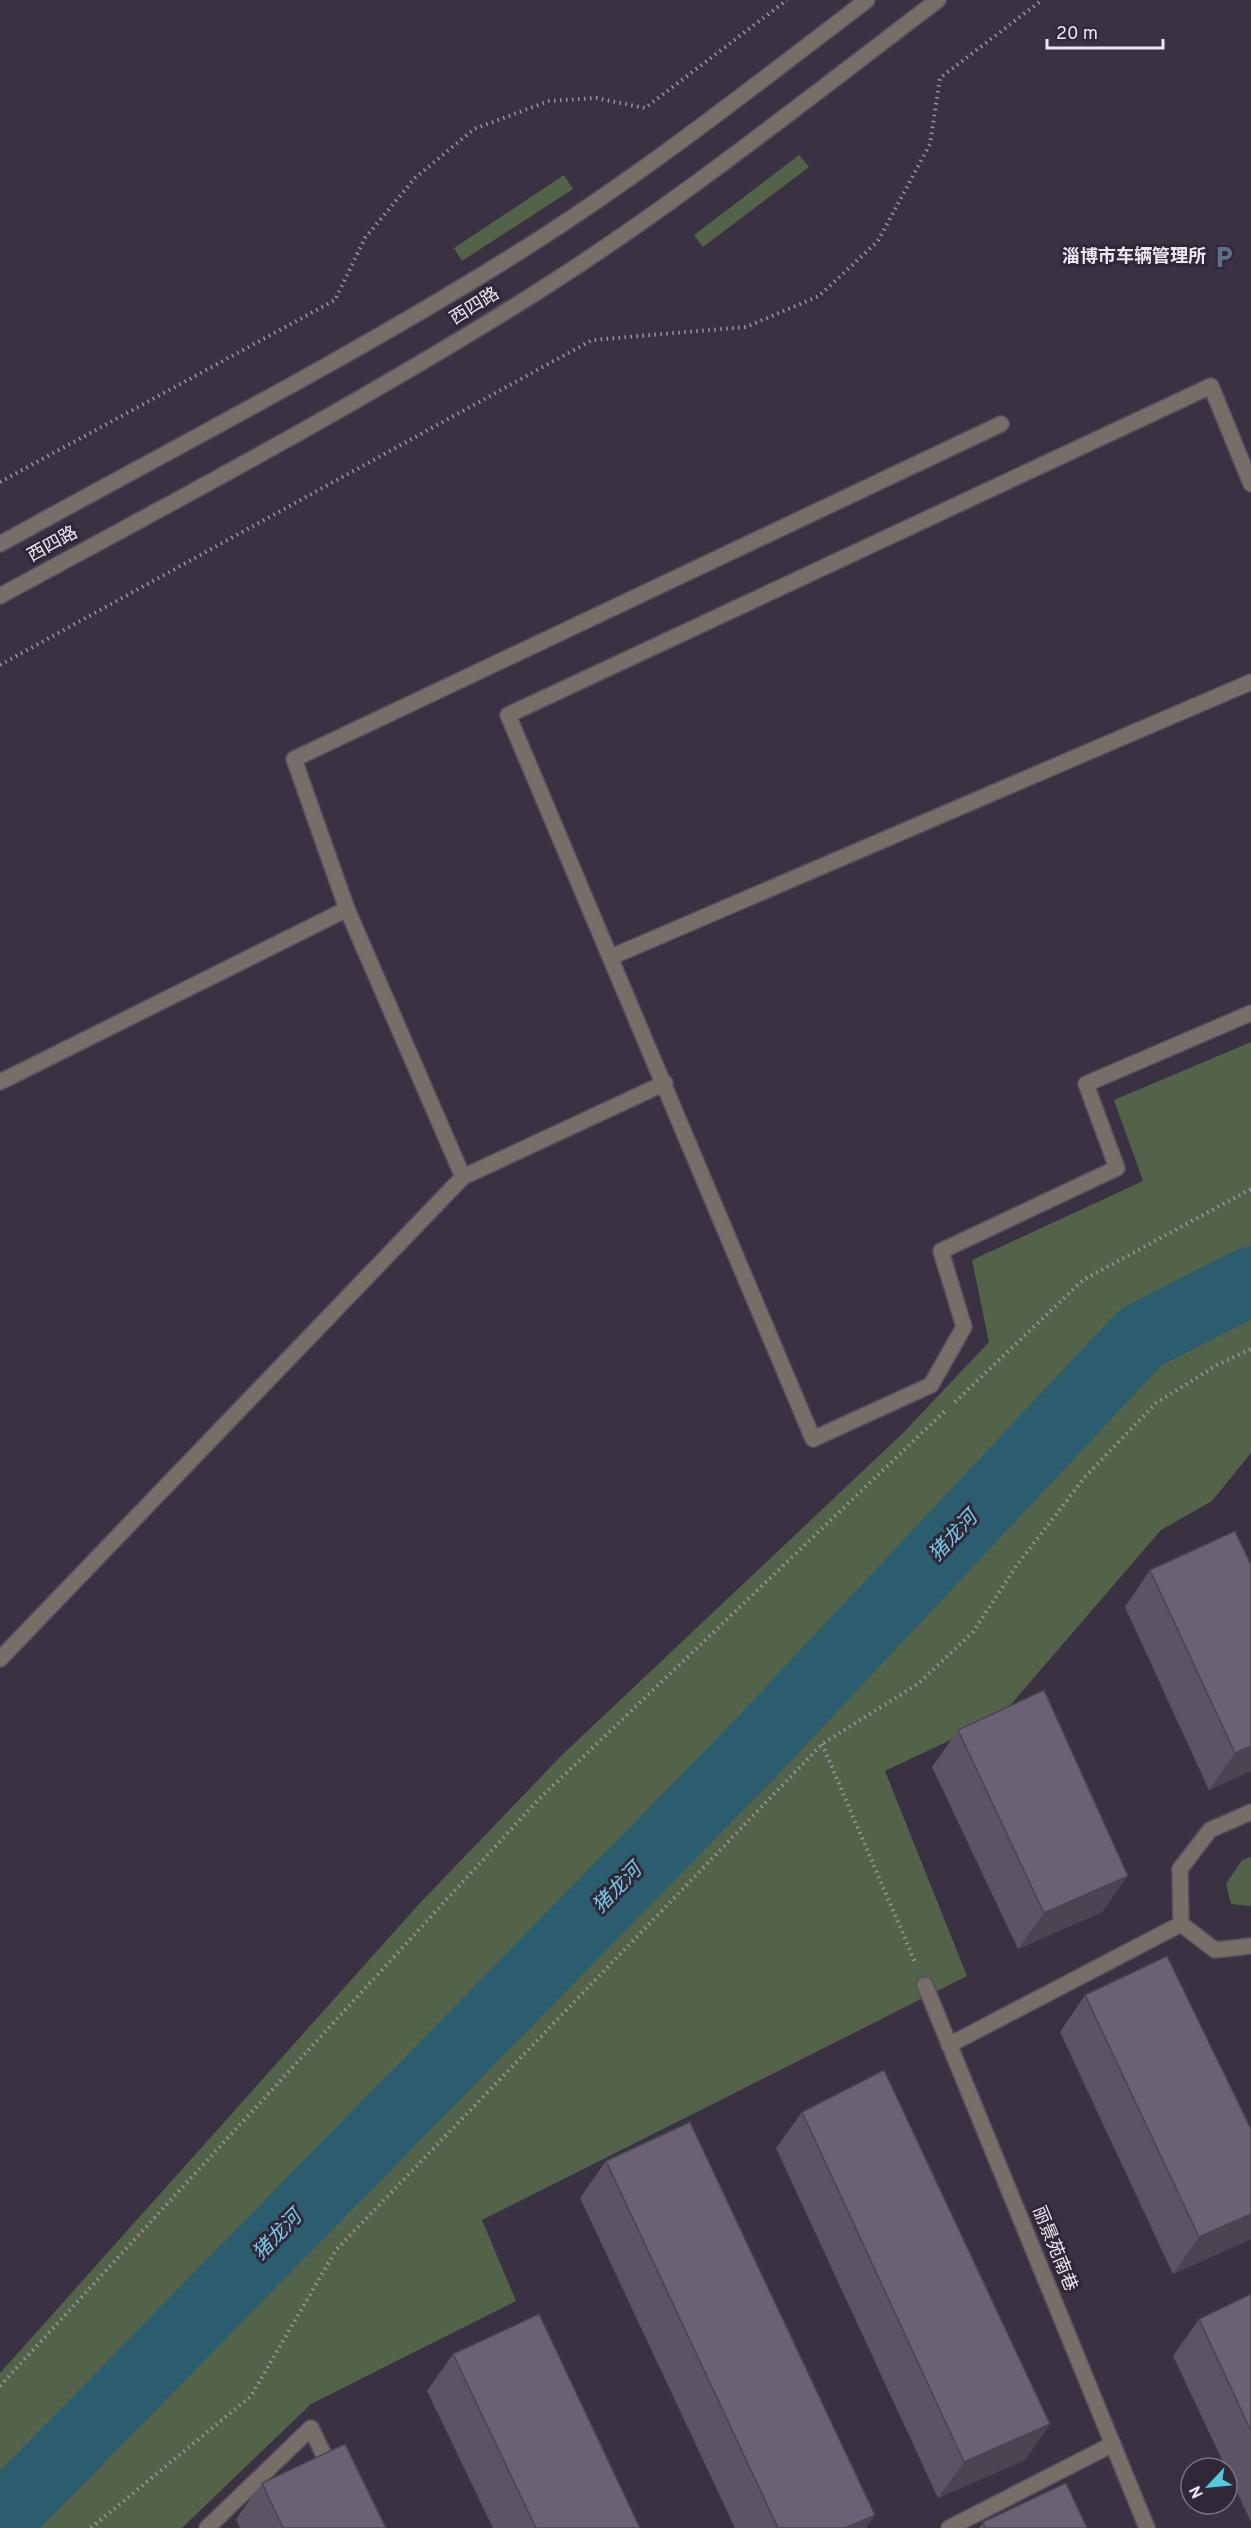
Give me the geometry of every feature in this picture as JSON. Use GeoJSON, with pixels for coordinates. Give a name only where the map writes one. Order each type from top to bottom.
{"type":"FeatureCollection","features":[{"type":"Feature","properties":{"kind":"street","name":"西四路"},"geometry":{"type":"LineString","coordinates":[[0,544],[354,349],[504,261],[663,156],[867,0]]}},
{"type":"Feature","properties":{"kind":"street","name":"西四路"},"geometry":{"type":"LineString","coordinates":[[0,596],[380,389],[528,297],[687,190],[938,0]]}},
{"type":"Feature","properties":{"kind":"street"},"geometry":{"type":"LineString","coordinates":[[1251,484],[1211,386],[508,715],[813,1439],[931,1385],[964,1327],[941,1251],[1117,1168],[1086,1084],[1251,1013]]}},
{"type":"Feature","properties":{"kind":"street"},"geometry":{"type":"LineString","coordinates":[[463,1177],[346,909],[294,759],[1001,423]]}},
{"type":"Feature","properties":{"kind":"street"},"geometry":{"type":"LineString","coordinates":[[611,957],[1251,682]]}},
{"type":"Feature","properties":{"kind":"street"},"geometry":{"type":"LineString","coordinates":[[0,1082],[346,909]]}},
{"type":"Feature","properties":{"kind":"street"},"geometry":{"type":"LineString","coordinates":[[0,1659],[463,1177],[664,1083]]}},
{"type":"Feature","properties":{"kind":"street"},"geometry":{"type":"LineString","coordinates":[[1181,1924],[1180,1869],[1210,1830],[1251,1812]]}},
{"type":"Feature","properties":{"kind":"street"},"geometry":{"type":"LineString","coordinates":[[1181,1924],[1215,1950],[1251,1946]]}},
{"type":"Feature","properties":{"kind":"street"},"geometry":{"type":"LineString","coordinates":[[949,2045],[1181,1924]]}},
{"type":"Feature","properties":{"kind":"street","name":"丽景苑南巷"},"geometry":{"type":"LineString","coordinates":[[925,1985],[1147,2528]]}},
{"type":"Feature","properties":{"kind":"street"},"geometry":{"type":"LineString","coordinates":[[207,2528],[311,2428],[340,2488]]}},
{"type":"Feature","properties":{"kind":"street"},"geometry":{"type":"LineString","coordinates":[[949,2528],[1113,2444]]}},
{"type":"Feature","properties":{"kind":"path"},"geometry":{"type":"LineString","coordinates":[[0,482],[335,300],[365,238],[415,178],[474,129],[549,101],[596,98],[645,108],[787,0]]}},
{"type":"Feature","properties":{"kind":"path"},"geometry":{"type":"LineString","coordinates":[[0,665],[592,340],[746,327],[819,296],[878,241],[930,144],[940,78],[1042,0]]}},
{"type":"Feature","properties":{"kind":"path"},"geometry":{"type":"LineString","coordinates":[[0,2386],[538,1800],[1083,1280],[1251,1189]]}},
{"type":"Feature","properties":{"kind":"path"},"geometry":{"type":"LineString","coordinates":[[91,2528],[251,2396],[336,2250],[822,1744],[918,1684],[973,1632],[1017,1565],[1085,1477],[1156,1403],[1217,1365],[1251,1349]]}},
{"type":"Feature","properties":{"kind":"path"},"geometry":{"type":"LineString","coordinates":[[822,1744],[925,1985]]}},
{"type":"Feature","properties":{"kind":"green space"},"geometry":{"type":"Polygon","coordinates":[[[799,155],[809,167],[703,247],[694,235],[799,155]]]}},
{"type":"Feature","properties":{"kind":"green space"},"geometry":{"type":"Polygon","coordinates":[[[564,175],[573,189],[462,261],[454,248],[564,175]]]}},
{"type":"Feature","properties":{"kind":"green space"},"geometry":{"type":"Polygon","coordinates":[[[1251,1042],[1251,1453],[1212,1501],[1161,1530],[1001,1716],[885,1771],[967,1976],[482,2220],[516,2301],[311,2404],[182,2528],[0,2528],[0,2373],[419,1904],[562,1755],[903,1433],[989,1342],[972,1260],[1143,1181],[1114,1100],[1251,1042]]]}},
{"type":"Feature","properties":{"kind":"green space"},"geometry":{"type":"Polygon","coordinates":[[[1251,1857],[1251,1906],[1231,1904],[1226,1884],[1242,1860],[1251,1857]]]}},
{"type":"Feature","properties":{"kind":"building"},"geometry":{"type":"Polygon","coordinates":[[[1235,1531],[1251,1565],[1251,1746],[1235,1753],[1150,1570],[1235,1531]]]}},
{"type":"Feature","properties":{"kind":"building"},"geometry":{"type":"Polygon","coordinates":[[[1044,1690],[1128,1876],[1044,1913],[958,1730],[1044,1690]]]}},
{"type":"Feature","properties":{"kind":"building"},"geometry":{"type":"Polygon","coordinates":[[[1167,1956],[1251,2129],[1251,2214],[1199,2237],[1085,1995],[1167,1956]]]}},
{"type":"Feature","properties":{"kind":"building"},"geometry":{"type":"Polygon","coordinates":[[[884,2070],[1050,2424],[964,2462],[802,2112],[884,2070]]]}},
{"type":"Feature","properties":{"kind":"building"},"geometry":{"type":"Polygon","coordinates":[[[690,2122],[875,2515],[845,2528],[778,2528],[606,2161],[690,2122]]]}},
{"type":"Feature","properties":{"kind":"building"},"geometry":{"type":"Polygon","coordinates":[[[1251,2294],[1251,2431],[1199,2319],[1251,2294]]]}},
{"type":"Feature","properties":{"kind":"building"},"geometry":{"type":"Polygon","coordinates":[[[539,2314],[640,2528],[536,2528],[453,2354],[539,2314]]]}},
{"type":"Feature","properties":{"kind":"building"},"geometry":{"type":"Polygon","coordinates":[[[345,2444],[386,2528],[283,2528],[262,2483],[345,2444]]]}},
{"type":"Feature","properties":{"kind":"building"},"geometry":{"type":"Polygon","coordinates":[[[1066,2483],[1087,2528],[985,2528],[983,2522],[1066,2483]]]}},
{"type":"Feature","properties":{"kind":"waterway","name":"猪龙河"},"geometry":{"type":"LineString","coordinates":[[0,2520],[750,1754],[1141,1337],[1251,1281]]}},
{"type":"Feature","properties":{"kind":"place","name":"淄博市车辆管理所"},"geometry":{"type":"Point","coordinates":[1224,257]}}]}
